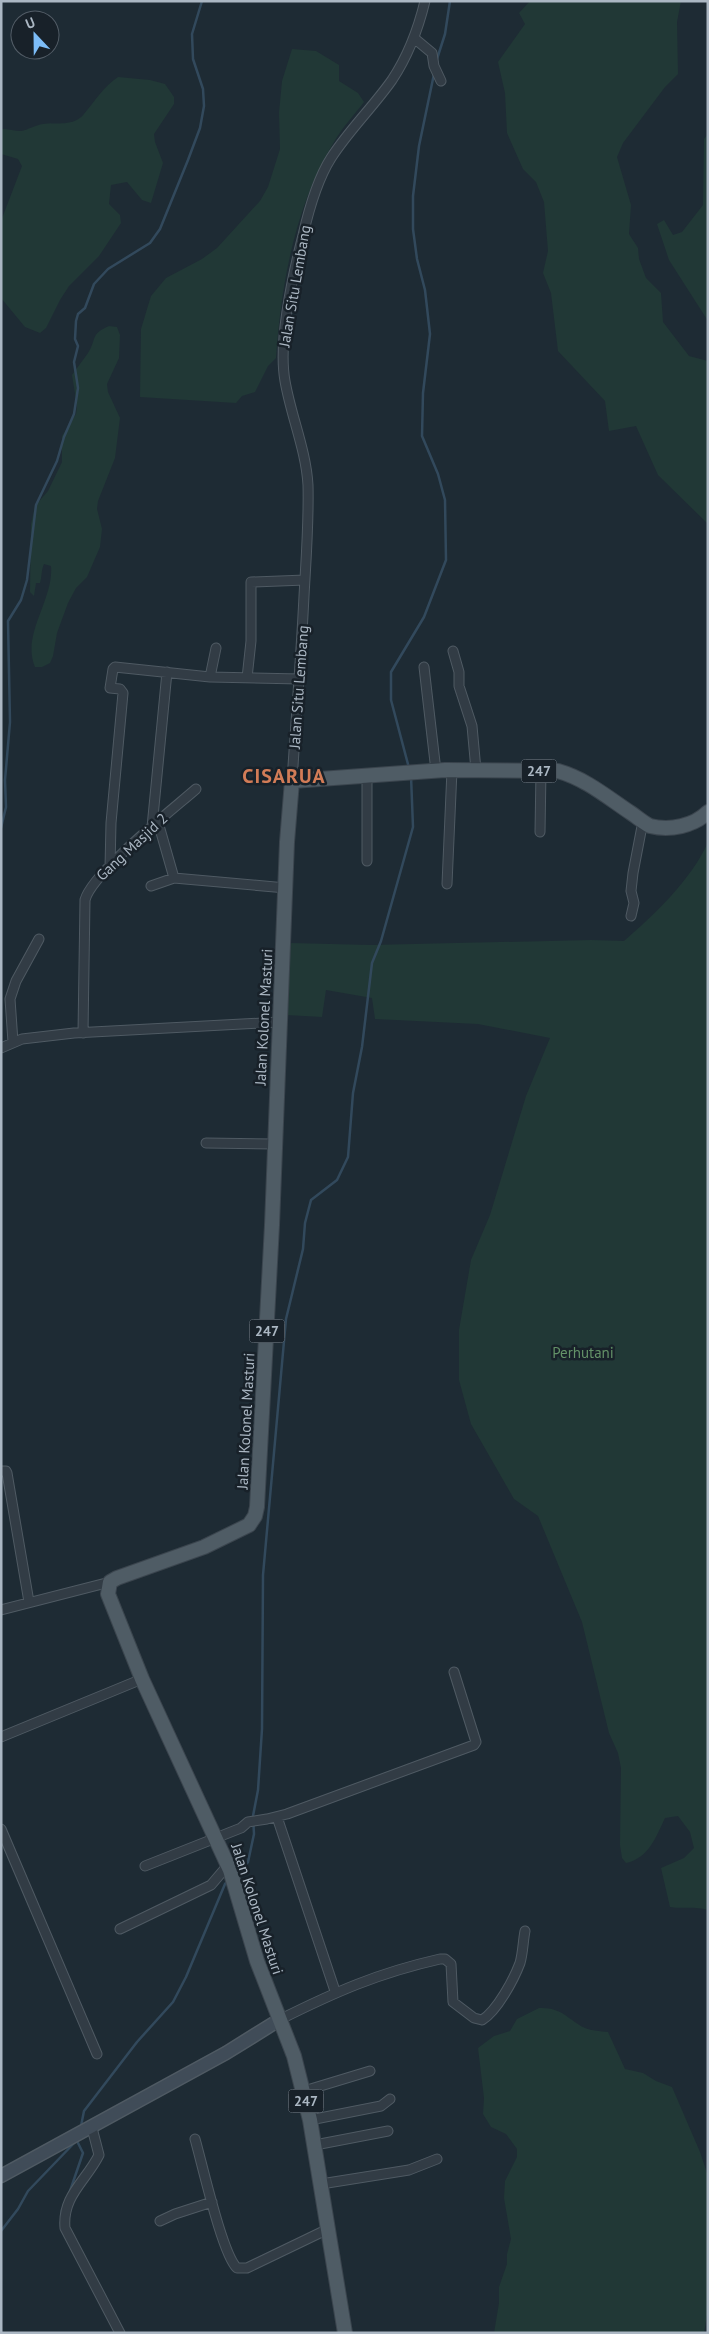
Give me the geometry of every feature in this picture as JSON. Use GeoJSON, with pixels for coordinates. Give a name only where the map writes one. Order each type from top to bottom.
{"type":"FeatureCollection","features":[{"type":"Feature","properties":{"kind":"main road","name":"247"},"geometry":{"type":"LineString","coordinates":[[292,780],[452,770],[558,771],[574,776],[649,825],[665,828],[690,824],[708,812]]}},
{"type":"Feature","properties":{"kind":"main road","name":"Jalan Kolonel Masturi"},"geometry":{"type":"LineString","coordinates":[[292,780],[262,1441],[255,1516],[249,1524],[204,1547],[110,1582],[108,1594],[142,1679],[182,1769],[216,1836],[231,1871],[256,1961],[294,2056],[310,2120],[346,2333]]}},
{"type":"Feature","properties":{"kind":"street","name":"Jalan Situ Lembang"},"geometry":{"type":"LineString","coordinates":[[292,780],[308,536],[306,471],[285,382],[283,350],[303,233],[320,180],[330,159],[352,128],[391,81],[414,38],[425,1]]}},
{"type":"Feature","properties":{"kind":"street"},"geometry":{"type":"LineString","coordinates":[[414,38],[432,53],[434,66],[441,81]]}},
{"type":"Feature","properties":{"kind":"street"},"geometry":{"type":"LineString","coordinates":[[247,678],[251,641],[251,582],[305,580]]}},
{"type":"Feature","properties":{"kind":"street"},"geometry":{"type":"LineString","coordinates":[[210,677],[216,648]]}},
{"type":"Feature","properties":{"kind":"street"},"geometry":{"type":"LineString","coordinates":[[453,651],[459,672],[459,686],[472,726],[476,770]]}},
{"type":"Feature","properties":{"kind":"street"},"geometry":{"type":"LineString","coordinates":[[110,867],[111,823],[122,693],[120,689],[110,688],[115,667],[210,677],[300,679]]}},
{"type":"Feature","properties":{"kind":"street"},"geometry":{"type":"LineString","coordinates":[[424,667],[436,771]]}},
{"type":"Feature","properties":{"kind":"street"},"geometry":{"type":"LineString","coordinates":[[167,672],[155,824],[174,878]]}},
{"type":"Feature","properties":{"kind":"street"},"geometry":{"type":"LineString","coordinates":[[447,884],[452,770]]}},
{"type":"Feature","properties":{"kind":"street"},"geometry":{"type":"LineString","coordinates":[[540,832],[542,771]]}},
{"type":"Feature","properties":{"kind":"street"},"geometry":{"type":"LineString","coordinates":[[367,776],[367,861]]}},
{"type":"Feature","properties":{"kind":"street","name":"Gang Masjid 2"},"geometry":{"type":"LineString","coordinates":[[83,1033],[85,900],[93,883],[155,824],[196,789]]}},
{"type":"Feature","properties":{"kind":"street"},"geometry":{"type":"LineString","coordinates":[[631,916],[634,899],[631,891],[643,821]]}},
{"type":"Feature","properties":{"kind":"street"},"geometry":{"type":"LineString","coordinates":[[151,886],[174,878],[286,888]]}},
{"type":"Feature","properties":{"kind":"street"},"geometry":{"type":"LineString","coordinates":[[13,1042],[9,1007],[11,993],[39,939]]}},
{"type":"Feature","properties":{"kind":"street"},"geometry":{"type":"LineString","coordinates":[[1,1048],[22,1039],[83,1033],[281,1022]]}},
{"type":"Feature","properties":{"kind":"street"},"geometry":{"type":"LineString","coordinates":[[206,1143],[275,1144]]}},
{"type":"Feature","properties":{"kind":"street"},"geometry":{"type":"LineString","coordinates":[[1,1472],[6,1471],[7,1473],[28,1602]]}},
{"type":"Feature","properties":{"kind":"street"},"geometry":{"type":"LineString","coordinates":[[1,1610],[110,1582]]}},
{"type":"Feature","properties":{"kind":"street"},"geometry":{"type":"LineString","coordinates":[[146,1866],[252,1822],[277,1816],[476,1744],[454,1672]]}},
{"type":"Feature","properties":{"kind":"street"},"geometry":{"type":"LineString","coordinates":[[1,1737],[142,1679]]}},
{"type":"Feature","properties":{"kind":"street"},"geometry":{"type":"LineString","coordinates":[[277,1816],[335,1991]]}},
{"type":"Feature","properties":{"kind":"street"},"geometry":{"type":"LineString","coordinates":[[1,1829],[97,2054]]}},
{"type":"Feature","properties":{"kind":"street"},"geometry":{"type":"LineString","coordinates":[[120,1928],[211,1885],[231,1871]]}},
{"type":"Feature","properties":{"kind":"street"},"geometry":{"type":"LineString","coordinates":[[1,2176],[81,2134],[226,2053],[279,2020],[335,1991],[388,1972],[421,1962],[445,1959],[451,1964],[453,2002],[474,2018],[482,2020],[490,2015],[512,1981],[520,1962],[525,1931]]}},
{"type":"Feature","properties":{"kind":"street"},"geometry":{"type":"LineString","coordinates":[[304,2091],[370,2071]]}},
{"type":"Feature","properties":{"kind":"street"},"geometry":{"type":"LineString","coordinates":[[310,2120],[381,2106],[390,2099]]}},
{"type":"Feature","properties":{"kind":"street"},"geometry":{"type":"LineString","coordinates":[[314,2145],[388,2131]]}},
{"type":"Feature","properties":{"kind":"street"},"geometry":{"type":"LineString","coordinates":[[81,2134],[99,2155],[72,2193],[64,2217],[65,2228],[120,2333]]}},
{"type":"Feature","properties":{"kind":"street"},"geometry":{"type":"LineString","coordinates":[[195,2139],[223,2236],[237,2268],[247,2268],[328,2229]]}},
{"type":"Feature","properties":{"kind":"street"},"geometry":{"type":"LineString","coordinates":[[321,2184],[409,2170],[438,2159]]}},
{"type":"Feature","properties":{"kind":"street"},"geometry":{"type":"LineString","coordinates":[[160,2221],[212,2202]]}},
{"type":"Feature","properties":{"kind":"green space"},"geometry":{"type":"Polygon","coordinates":[[[530,1],[681,1],[677,22],[678,74],[665,87],[623,143],[617,157],[631,205],[629,234],[638,248],[639,259],[646,278],[661,293],[663,322],[689,356],[708,361],[708,524],[658,475],[636,426],[609,431],[605,401],[558,351],[551,293],[543,273],[548,251],[544,202],[536,182],[523,169],[507,133],[505,93],[498,62],[525,24],[519,13],[530,1]]]}},
{"type":"Feature","properties":{"kind":"green space"},"geometry":{"type":"Polygon","coordinates":[[[292,49],[316,51],[339,65],[339,81],[358,93],[364,102],[337,137],[309,192],[292,246],[286,274],[276,358],[268,366],[255,392],[242,396],[236,403],[140,397],[141,329],[151,296],[166,278],[202,259],[217,248],[260,201],[268,187],[280,149],[279,113],[282,81],[292,49]]]}},
{"type":"Feature","properties":{"kind":"green space"},"geometry":{"type":"Polygon","coordinates":[[[118,77],[150,80],[165,84],[174,97],[174,104],[154,134],[163,163],[151,203],[142,200],[127,182],[111,185],[109,204],[120,215],[121,223],[99,256],[69,286],[46,328],[40,333],[25,327],[1,298],[1,221],[22,166],[18,159],[1,154],[1,129],[21,131],[40,125],[75,121],[84,114],[104,90],[118,77]]]}},
{"type":"Feature","properties":{"kind":"green space"},"geometry":{"type":"Polygon","coordinates":[[[708,134],[708,321],[669,260],[657,224],[664,220],[673,235],[682,232],[703,205],[704,139],[708,134]]]}},
{"type":"Feature","properties":{"kind":"green space"},"geometry":{"type":"Polygon","coordinates":[[[109,326],[117,327],[120,335],[119,358],[107,384],[108,392],[120,418],[115,458],[98,501],[97,509],[102,529],[100,547],[87,577],[76,588],[68,603],[57,633],[50,663],[42,667],[35,667],[32,655],[32,642],[51,579],[51,566],[44,564],[40,583],[36,583],[34,596],[30,592],[31,524],[35,506],[48,491],[62,462],[62,436],[76,414],[77,406],[72,375],[91,348],[96,334],[109,326]]]}},
{"type":"Feature","properties":{"kind":"green space","name":"Perhutani"},"geometry":{"type":"Polygon","coordinates":[[[708,842],[708,1910],[670,1907],[661,1868],[684,1858],[694,1848],[690,1832],[678,1816],[665,1818],[651,1846],[641,1857],[626,1863],[622,1858],[620,1845],[621,1768],[618,1753],[609,1733],[582,1622],[538,1516],[514,1499],[471,1424],[459,1380],[459,1330],[471,1260],[490,1215],[526,1096],[550,1038],[478,1024],[375,1019],[372,998],[326,990],[322,1017],[286,1015],[290,943],[371,945],[591,940],[624,941],[671,896],[701,856],[708,842]]]}},
{"type":"Feature","properties":{"kind":"green space"},"geometry":{"type":"Polygon","coordinates":[[[539,2008],[553,2009],[588,2029],[608,2032],[625,2069],[643,2073],[656,2081],[672,2087],[700,2152],[708,2176],[708,2309],[704,2333],[494,2333],[499,2303],[499,2287],[507,2264],[507,2254],[511,2239],[504,2198],[505,2181],[517,2157],[517,2149],[506,2134],[491,2127],[483,2114],[484,2098],[478,2048],[494,2036],[510,2031],[517,2019],[539,2008]]]}},
{"type":"Feature","properties":{"kind":"waterway"},"geometry":{"type":"LineString","coordinates":[[1,828],[6,807],[5,780],[10,722],[8,621],[21,600],[27,580],[36,505],[57,461],[64,437],[74,414],[78,388],[74,362],[78,346],[75,339],[76,321],[78,314],[85,308],[94,284],[108,269],[150,243],[160,229],[188,160],[200,128],[204,106],[203,89],[193,59],[192,34],[202,1]]}},
{"type":"Feature","properties":{"kind":"waterway"},"geometry":{"type":"LineString","coordinates":[[437,59],[445,34],[450,1]]}},
{"type":"Feature","properties":{"kind":"waterway"},"geometry":{"type":"LineString","coordinates":[[409,768],[391,700],[391,672],[424,617],[446,560],[445,500],[438,474],[422,436],[423,393],[430,334],[425,290],[417,259],[413,229],[413,196],[419,146],[434,74]]}},
{"type":"Feature","properties":{"kind":"waterway"},"geometry":{"type":"LineString","coordinates":[[236,1874],[248,1862],[254,1834],[253,1816],[258,1790],[262,1729],[263,1575],[286,1319],[303,1249],[305,1223],[311,1200],[337,1180],[348,1157],[353,1093],[362,1047],[372,963],[381,941],[413,827],[411,776]]}},
{"type":"Feature","properties":{"kind":"waterway"},"geometry":{"type":"LineString","coordinates":[[81,2126],[84,2111],[137,2042],[173,2002],[228,1881]]}},
{"type":"Feature","properties":{"kind":"waterway"},"geometry":{"type":"LineString","coordinates":[[1,2231],[18,2209],[28,2191],[78,2139]]}},
{"type":"Feature","properties":{"kind":"waterway"},"geometry":{"type":"LineString","coordinates":[[70,2191],[83,2153],[77,2141]]}},
{"type":"Feature","properties":{"kind":"waterway"},"geometry":{"type":"LineString","coordinates":[[61,2224],[62,2210]]}},
{"type":"Feature","properties":{"kind":"district","name":"CISARUA"},"geometry":{"type":"Point","coordinates":[284,776]}}]}
